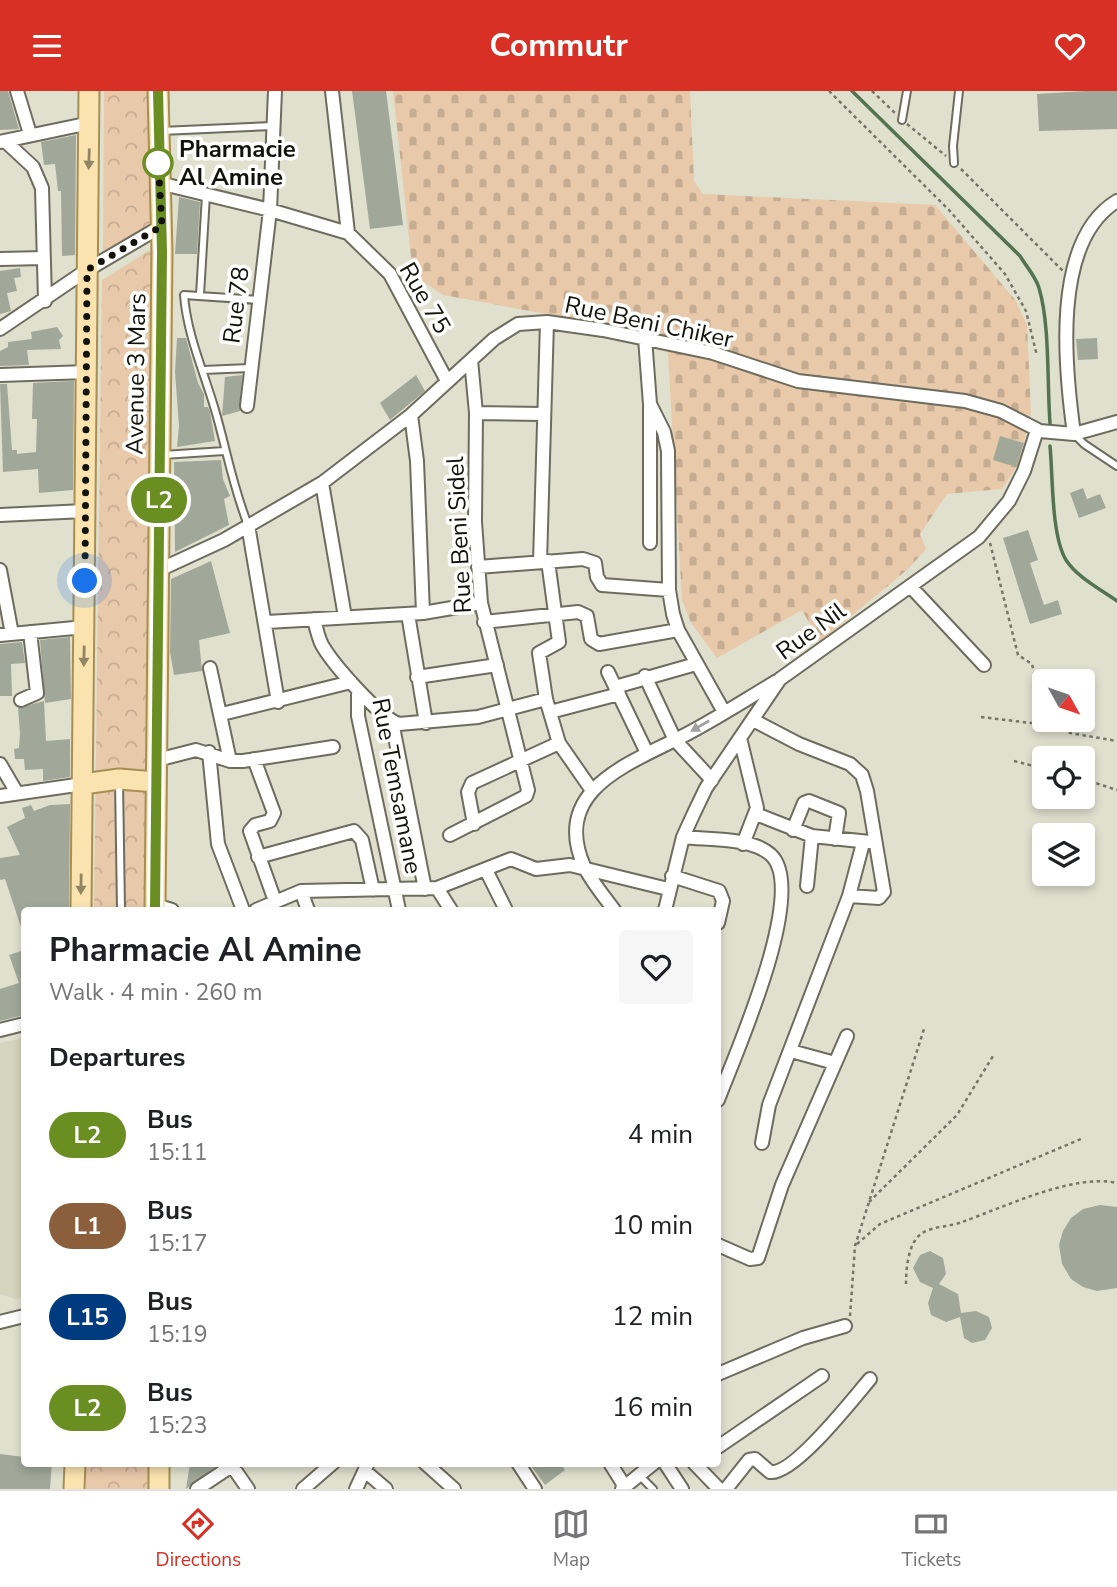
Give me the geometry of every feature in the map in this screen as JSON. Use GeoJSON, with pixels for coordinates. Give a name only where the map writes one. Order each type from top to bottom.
{"type":"FeatureCollection","features":[{"type":"Feature","properties":{"kind":"main road","name":"Avenue 3 Mars"},"geometry":{"type":"LineString","coordinates":[[81,907],[89,91]]}},
{"type":"Feature","properties":{"kind":"main road","name":"Avenue 3 Mars"},"geometry":{"type":"LineString","coordinates":[[158,91],[162,295],[156,782],[161,907]]}},
{"type":"Feature","properties":{"kind":"main road"},"geometry":{"type":"LineString","coordinates":[[83,784],[120,779],[156,782]]}},
{"type":"Feature","properties":{"kind":"main road"},"geometry":{"type":"LineString","coordinates":[[74,1489],[75,1467]]}},
{"type":"Feature","properties":{"kind":"main road"},"geometry":{"type":"LineString","coordinates":[[159,1467],[159,1489]]}},
{"type":"Feature","properties":{"kind":"street"},"geometry":{"type":"LineString","coordinates":[[17,91],[30,134]]}},
{"type":"Feature","properties":{"kind":"street","name":"Rue 78"},"geometry":{"type":"LineString","coordinates":[[247,406],[257,300],[270,210],[275,91]]}},
{"type":"Feature","properties":{"kind":"street"},"geometry":{"type":"LineString","coordinates":[[331,91],[348,233]]}},
{"type":"Feature","properties":{"kind":"street"},"geometry":{"type":"LineString","coordinates":[[2,141],[90,123]]}},
{"type":"Feature","properties":{"kind":"street"},"geometry":{"type":"LineString","coordinates":[[2,141],[33,167],[42,188],[44,301]]}},
{"type":"Feature","properties":{"kind":"street","name":"Rue 75"},"geometry":{"type":"LineString","coordinates":[[159,183],[270,210],[348,233],[390,274],[447,381]]}},
{"type":"Feature","properties":{"kind":"street"},"geometry":{"type":"LineString","coordinates":[[1117,201],[1104,211],[1079,250],[1072,278],[1066,327],[1074,434],[1117,422]]}},
{"type":"Feature","properties":{"kind":"street"},"geometry":{"type":"LineString","coordinates":[[0,329],[87,270],[162,226]]}},
{"type":"Feature","properties":{"kind":"street"},"geometry":{"type":"LineString","coordinates":[[1,255],[44,258]]}},
{"type":"Feature","properties":{"kind":"street"},"geometry":{"type":"LineString","coordinates":[[547,323],[542,414],[544,562],[559,642],[539,653],[548,706],[559,743],[591,789]]}},
{"type":"Feature","properties":{"kind":"street","name":"Rue Beni Chiker"},"geometry":{"type":"LineString","coordinates":[[159,571],[224,540],[322,484],[411,415],[509,328],[547,323],[645,338],[713,353],[798,381],[897,391],[977,404],[1011,415],[1037,430],[1074,434]]}},
{"type":"Feature","properties":{"kind":"street"},"geometry":{"type":"LineString","coordinates":[[645,338],[650,404],[650,543]]}},
{"type":"Feature","properties":{"kind":"street","name":"Rue Beni Sidel"},"geometry":{"type":"LineString","coordinates":[[471,360],[476,413],[473,479],[481,603],[506,710],[528,786],[526,796],[474,824]]}},
{"type":"Feature","properties":{"kind":"street"},"geometry":{"type":"LineString","coordinates":[[0,375],[87,372]]}},
{"type":"Feature","properties":{"kind":"street"},"geometry":{"type":"LineString","coordinates":[[650,404],[664,432],[668,451],[669,590],[678,630],[724,712]]}},
{"type":"Feature","properties":{"kind":"street"},"geometry":{"type":"LineString","coordinates":[[476,413],[542,414]]}},
{"type":"Feature","properties":{"kind":"street"},"geometry":{"type":"LineString","coordinates":[[411,415],[417,461],[423,613]]}},
{"type":"Feature","properties":{"kind":"street","name":"Rue Nil"},"geometry":{"type":"LineString","coordinates":[[665,907],[683,837],[712,780],[780,679],[986,529],[1009,501],[1024,471],[1037,430]]}},
{"type":"Feature","properties":{"kind":"street"},"geometry":{"type":"LineString","coordinates":[[322,484],[345,617]]}},
{"type":"Feature","properties":{"kind":"street"},"geometry":{"type":"LineString","coordinates":[[0,515],[85,511]]}},
{"type":"Feature","properties":{"kind":"street"},"geometry":{"type":"LineString","coordinates":[[248,525],[267,622],[278,702]]}},
{"type":"Feature","properties":{"kind":"street"},"geometry":{"type":"LineString","coordinates":[[478,567],[587,559],[595,563],[597,577],[602,585],[669,590]]}},
{"type":"Feature","properties":{"kind":"street"},"geometry":{"type":"LineString","coordinates":[[0,571],[6,634],[85,627]]}},
{"type":"Feature","properties":{"kind":"street"},"geometry":{"type":"LineString","coordinates":[[910,586],[985,665]]}},
{"type":"Feature","properties":{"kind":"street"},"geometry":{"type":"LineString","coordinates":[[267,622],[423,613],[481,603]]}},
{"type":"Feature","properties":{"kind":"street"},"geometry":{"type":"LineString","coordinates":[[408,614],[426,723]]}},
{"type":"Feature","properties":{"kind":"street"},"geometry":{"type":"LineString","coordinates":[[484,622],[554,614],[585,614],[591,639],[599,643],[678,630]]}},
{"type":"Feature","properties":{"kind":"street"},"geometry":{"type":"LineString","coordinates":[[314,619],[324,649],[355,686],[392,722],[403,725],[548,706],[617,690],[645,676],[696,664]]}},
{"type":"Feature","properties":{"kind":"street"},"geometry":{"type":"LineString","coordinates":[[21,700],[37,693],[30,632]]}},
{"type":"Feature","properties":{"kind":"street"},"geometry":{"type":"LineString","coordinates":[[417,677],[497,665]]}},
{"type":"Feature","properties":{"kind":"street"},"geometry":{"type":"LineString","coordinates":[[210,669],[230,761]]}},
{"type":"Feature","properties":{"kind":"street"},"geometry":{"type":"LineString","coordinates":[[608,672],[647,753]]}},
{"type":"Feature","properties":{"kind":"street"},"geometry":{"type":"LineString","coordinates":[[645,676],[675,740],[712,780]]}},
{"type":"Feature","properties":{"kind":"street"},"geometry":{"type":"LineString","coordinates":[[612,907],[584,868],[578,846],[577,831],[591,789],[647,753],[675,740],[780,679]]}},
{"type":"Feature","properties":{"kind":"street"},"geometry":{"type":"LineString","coordinates":[[222,715],[355,686]]}},
{"type":"Feature","properties":{"kind":"street","name":"Rue Temsamane"},"geometry":{"type":"LineString","coordinates":[[355,686],[358,716],[398,907]]}},
{"type":"Feature","properties":{"kind":"street"},"geometry":{"type":"LineString","coordinates":[[752,720],[857,770],[867,790],[870,842],[883,894],[879,898],[849,896]]}},
{"type":"Feature","properties":{"kind":"street"},"geometry":{"type":"LineString","coordinates":[[392,722],[431,889],[448,907]]}},
{"type":"Feature","properties":{"kind":"street"},"geometry":{"type":"LineString","coordinates":[[740,738],[756,800],[756,814],[743,844]]}},
{"type":"Feature","properties":{"kind":"street"},"geometry":{"type":"LineString","coordinates":[[450,835],[474,824],[469,787],[476,781],[559,743]]}},
{"type":"Feature","properties":{"kind":"street"},"geometry":{"type":"LineString","coordinates":[[157,760],[196,750],[230,761],[333,747]]}},
{"type":"Feature","properties":{"kind":"street"},"geometry":{"type":"LineString","coordinates":[[209,752],[216,835],[224,866],[242,907]]}},
{"type":"Feature","properties":{"kind":"street"},"geometry":{"type":"LineString","coordinates":[[254,759],[274,813],[270,821],[250,829],[275,901]]}},
{"type":"Feature","properties":{"kind":"street"},"geometry":{"type":"LineString","coordinates":[[0,764],[17,793]]}},
{"type":"Feature","properties":{"kind":"street"},"geometry":{"type":"LineString","coordinates":[[0,796],[83,784]]}},
{"type":"Feature","properties":{"kind":"street"},"geometry":{"type":"LineString","coordinates":[[793,830],[804,803],[809,801],[839,813],[835,839]]}},
{"type":"Feature","properties":{"kind":"street"},"geometry":{"type":"LineString","coordinates":[[756,814],[812,836],[870,842]]}},
{"type":"Feature","properties":{"kind":"street"},"geometry":{"type":"LineString","coordinates":[[258,857],[351,831],[358,834],[362,840],[373,890]]}},
{"type":"Feature","properties":{"kind":"street"},"geometry":{"type":"LineString","coordinates":[[807,886],[812,836]]}},
{"type":"Feature","properties":{"kind":"street"},"geometry":{"type":"LineString","coordinates":[[683,837],[759,847],[775,860],[781,878],[781,899],[768,968],[721,1092]]}},
{"type":"Feature","properties":{"kind":"street"},"geometry":{"type":"LineString","coordinates":[[762,1143],[769,1105],[870,842]]}},
{"type":"Feature","properties":{"kind":"street"},"geometry":{"type":"LineString","coordinates":[[262,907],[301,891],[431,889],[516,859],[536,869],[559,866],[584,868],[719,891],[723,901],[721,910]]}},
{"type":"Feature","properties":{"kind":"street"},"geometry":{"type":"LineString","coordinates":[[486,870],[504,907]]}},
{"type":"Feature","properties":{"kind":"street"},"geometry":{"type":"LineString","coordinates":[[301,891],[307,907]]}},
{"type":"Feature","properties":{"kind":"street"},"geometry":{"type":"LineString","coordinates":[[0,1030],[21,1025]]}},
{"type":"Feature","properties":{"kind":"street"},"geometry":{"type":"LineString","coordinates":[[721,1246],[750,1259],[758,1258],[772,1210],[847,1037]]}},
{"type":"Feature","properties":{"kind":"street"},"geometry":{"type":"LineString","coordinates":[[791,1051],[835,1063]]}},
{"type":"Feature","properties":{"kind":"street"},"geometry":{"type":"LineString","coordinates":[[0,1322],[21,1317]]}},
{"type":"Feature","properties":{"kind":"street"},"geometry":{"type":"LineString","coordinates":[[721,1373],[803,1338],[845,1326]]}},
{"type":"Feature","properties":{"kind":"street"},"geometry":{"type":"LineString","coordinates":[[721,1445],[822,1376]]}},
{"type":"Feature","properties":{"kind":"street"},"geometry":{"type":"LineString","coordinates":[[726,1489],[749,1460],[755,1459],[770,1472],[781,1472],[826,1430],[870,1379]]}},
{"type":"Feature","properties":{"kind":"street"},"geometry":{"type":"LineString","coordinates":[[197,1489],[229,1467]]}},
{"type":"Feature","properties":{"kind":"street"},"geometry":{"type":"LineString","coordinates":[[235,1467],[248,1489]]}},
{"type":"Feature","properties":{"kind":"street"},"geometry":{"type":"LineString","coordinates":[[356,1489],[366,1467],[386,1489]]}},
{"type":"Feature","properties":{"kind":"street"},"geometry":{"type":"LineString","coordinates":[[429,1467],[454,1489]]}},
{"type":"Feature","properties":{"kind":"street"},"geometry":{"type":"LineString","coordinates":[[521,1467],[535,1489]]}},
{"type":"Feature","properties":{"kind":"street"},"geometry":{"type":"LineString","coordinates":[[612,1467],[624,1488],[649,1467]]}},
{"type":"Feature","properties":{"kind":"street"},"geometry":{"type":"LineString","coordinates":[[668,1467],[682,1489]]}},
{"type":"Feature","properties":{"kind":"street"},"geometry":{"type":"LineString","coordinates":[[699,1467],[719,1489]]}},
{"type":"Feature","properties":{"kind":"street"},"geometry":{"type":"LineString","coordinates":[[303,1489],[317,1468]]}},
{"type":"Feature","properties":{"kind":"lane"},"geometry":{"type":"LineString","coordinates":[[902,120],[907,91]]}},
{"type":"Feature","properties":{"kind":"lane"},"geometry":{"type":"LineString","coordinates":[[954,163],[953,146],[959,91]]}},
{"type":"Feature","properties":{"kind":"lane"},"geometry":{"type":"LineString","coordinates":[[159,131],[273,126]]}},
{"type":"Feature","properties":{"kind":"lane"},"geometry":{"type":"LineString","coordinates":[[200,295],[206,195]]}},
{"type":"Feature","properties":{"kind":"lane"},"geometry":{"type":"LineString","coordinates":[[162,295],[257,300]]}},
{"type":"Feature","properties":{"kind":"lane"},"geometry":{"type":"LineString","coordinates":[[184,295],[186,321],[248,525]]}},
{"type":"Feature","properties":{"kind":"lane"},"geometry":{"type":"LineString","coordinates":[[203,370],[250,368]]}},
{"type":"Feature","properties":{"kind":"lane"},"geometry":{"type":"LineString","coordinates":[[1074,434],[1084,444],[1117,465]]}},
{"type":"Feature","properties":{"kind":"lane"},"geometry":{"type":"LineString","coordinates":[[159,456],[224,451]]}},
{"type":"Feature","properties":{"kind":"lane"},"geometry":{"type":"LineString","coordinates":[[120,779],[121,907]]}},
{"type":"Feature","properties":{"kind":"lane"},"geometry":{"type":"LineString","coordinates":[[639,1476],[653,1489]]}},
{"type":"Feature","properties":{"kind":"path"},"geometry":{"type":"LineString","coordinates":[[829,91],[948,210],[1005,274],[1026,311],[1037,356]]}},
{"type":"Feature","properties":{"kind":"path"},"geometry":{"type":"LineString","coordinates":[[872,91],[954,163],[1054,265],[1072,278]]}},
{"type":"Feature","properties":{"kind":"path"},"geometry":{"type":"LineString","coordinates":[[986,529],[1018,655],[1032,664],[1033,669]]}},
{"type":"Feature","properties":{"kind":"path"},"geometry":{"type":"LineString","coordinates":[[981,717],[1032,723]]}},
{"type":"Feature","properties":{"kind":"path"},"geometry":{"type":"LineString","coordinates":[[1068,732],[1117,741]]}},
{"type":"Feature","properties":{"kind":"path"},"geometry":{"type":"LineString","coordinates":[[1014,761],[1032,766]]}},
{"type":"Feature","properties":{"kind":"path"},"geometry":{"type":"LineString","coordinates":[[1095,783],[1117,790]]}},
{"type":"Feature","properties":{"kind":"path"},"geometry":{"type":"LineString","coordinates":[[845,1326],[850,1317],[851,1268],[855,1246],[924,1029]]}},
{"type":"Feature","properties":{"kind":"path"},"geometry":{"type":"LineString","coordinates":[[867,1203],[957,1115],[993,1056]]}},
{"type":"Feature","properties":{"kind":"path"},"geometry":{"type":"LineString","coordinates":[[855,1246],[880,1224],[1081,1139]]}},
{"type":"Feature","properties":{"kind":"path"},"geometry":{"type":"LineString","coordinates":[[906,1284],[906,1270],[913,1244],[922,1232],[947,1227],[1012,1201],[1046,1192],[1094,1182],[1117,1182]]}},
{"type":"Feature","properties":{"kind":"shaded area"},"geometry":{"type":"Polygon","coordinates":[[[21,1039],[21,1298],[16,1299],[0,1294],[0,1043],[21,1039]]]}},
{"type":"Feature","properties":{"kind":"green space"},"geometry":{"type":"Polygon","coordinates":[[[104,91],[157,91],[154,222],[103,252],[104,91]]]}},
{"type":"Feature","properties":{"kind":"green space"},"geometry":{"type":"Polygon","coordinates":[[[393,91],[690,91],[694,181],[703,194],[935,205],[1016,301],[1027,325],[1031,413],[1019,463],[1002,489],[947,494],[920,534],[926,549],[908,569],[820,642],[802,610],[717,658],[691,623],[682,600],[667,336],[443,295],[413,275],[393,91]]]}},
{"type":"Feature","properties":{"kind":"green space"},"geometry":{"type":"Polygon","coordinates":[[[153,248],[152,907],[94,907],[102,280],[153,248]]]}},
{"type":"Feature","properties":{"kind":"green space"},"geometry":{"type":"Polygon","coordinates":[[[86,1467],[152,1467],[152,1489],[86,1489],[86,1467]]]}},
{"type":"Feature","properties":{"kind":"building"},"geometry":{"type":"Polygon","coordinates":[[[0,91],[8,91],[19,129],[0,130],[0,91]]]}},
{"type":"Feature","properties":{"kind":"building"},"geometry":{"type":"Polygon","coordinates":[[[352,91],[386,91],[403,225],[370,229],[352,91]]]}},
{"type":"Feature","properties":{"kind":"building"},"geometry":{"type":"Polygon","coordinates":[[[1117,91],[1117,129],[1039,131],[1037,94],[1117,91]]]}},
{"type":"Feature","properties":{"kind":"building"},"geometry":{"type":"Polygon","coordinates":[[[76,135],[75,255],[62,256],[61,191],[58,191],[55,164],[44,165],[41,142],[76,135]]]}},
{"type":"Feature","properties":{"kind":"building"},"geometry":{"type":"Polygon","coordinates":[[[179,197],[200,202],[197,254],[175,254],[179,197]]]}},
{"type":"Feature","properties":{"kind":"building"},"geometry":{"type":"Polygon","coordinates":[[[20,268],[21,277],[14,278],[17,291],[7,293],[11,311],[0,314],[0,271],[20,268]]]}},
{"type":"Feature","properties":{"kind":"building"},"geometry":{"type":"Polygon","coordinates":[[[57,327],[63,336],[59,340],[61,349],[27,350],[29,365],[0,366],[0,351],[8,347],[8,342],[32,339],[31,332],[57,327]]]}},
{"type":"Feature","properties":{"kind":"building"},"geometry":{"type":"Polygon","coordinates":[[[177,338],[186,338],[198,383],[204,394],[204,407],[208,407],[210,412],[215,441],[177,447],[177,338]]]}},
{"type":"Feature","properties":{"kind":"building"},"geometry":{"type":"Polygon","coordinates":[[[1097,338],[1098,359],[1078,360],[1076,339],[1097,338]]]}},
{"type":"Feature","properties":{"kind":"building"},"geometry":{"type":"Polygon","coordinates":[[[242,375],[240,411],[222,416],[225,377],[242,375]]]}},
{"type":"Feature","properties":{"kind":"building"},"geometry":{"type":"Polygon","coordinates":[[[416,375],[425,391],[390,420],[380,403],[416,375]]]}},
{"type":"Feature","properties":{"kind":"building"},"geometry":{"type":"Polygon","coordinates":[[[74,381],[73,490],[39,493],[38,469],[3,472],[0,384],[7,384],[12,450],[17,450],[17,454],[36,452],[37,419],[32,419],[33,383],[74,381]]]}},
{"type":"Feature","properties":{"kind":"building"},"geometry":{"type":"Polygon","coordinates":[[[1000,436],[1024,443],[1016,467],[993,460],[1000,436]]]}},
{"type":"Feature","properties":{"kind":"building"},"geometry":{"type":"Polygon","coordinates":[[[221,460],[223,479],[230,496],[224,499],[229,525],[175,552],[174,462],[221,460]]]}},
{"type":"Feature","properties":{"kind":"building"},"geometry":{"type":"Polygon","coordinates":[[[1083,488],[1087,499],[1100,494],[1106,508],[1079,518],[1070,493],[1083,488]]]}},
{"type":"Feature","properties":{"kind":"building"},"geometry":{"type":"Polygon","coordinates":[[[1028,530],[1038,560],[1030,563],[1044,605],[1058,600],[1062,614],[1030,624],[1003,538],[1028,530]]]}},
{"type":"Feature","properties":{"kind":"building"},"geometry":{"type":"Polygon","coordinates":[[[211,561],[230,633],[199,640],[202,671],[174,675],[170,652],[171,579],[211,561]]]}},
{"type":"Feature","properties":{"kind":"building"},"geometry":{"type":"Polygon","coordinates":[[[70,637],[71,699],[45,703],[40,640],[70,637]]]}},
{"type":"Feature","properties":{"kind":"building"},"geometry":{"type":"Polygon","coordinates":[[[22,642],[25,663],[11,664],[12,696],[0,696],[0,644],[22,642]]]}},
{"type":"Feature","properties":{"kind":"building"},"geometry":{"type":"Polygon","coordinates":[[[44,701],[46,741],[70,739],[70,777],[43,781],[43,769],[25,770],[24,759],[15,759],[14,749],[19,748],[20,733],[18,708],[44,701]]]}},
{"type":"Feature","properties":{"kind":"building"},"geometry":{"type":"Polygon","coordinates":[[[70,804],[69,907],[21,907],[21,927],[5,879],[0,880],[0,858],[20,855],[7,827],[25,818],[22,808],[31,805],[34,811],[50,805],[70,804]]]}},
{"type":"Feature","properties":{"kind":"building"},"geometry":{"type":"Polygon","coordinates":[[[21,951],[21,1016],[0,1021],[0,989],[19,983],[9,955],[21,951]]]}},
{"type":"Feature","properties":{"kind":"building"},"geometry":{"type":"Polygon","coordinates":[[[1100,1205],[1117,1207],[1117,1288],[1097,1291],[1083,1287],[1071,1279],[1062,1264],[1059,1245],[1071,1218],[1083,1209],[1100,1205]]]}},
{"type":"Feature","properties":{"kind":"building"},"geometry":{"type":"Polygon","coordinates":[[[930,1251],[943,1258],[946,1274],[939,1284],[958,1294],[961,1313],[976,1311],[989,1317],[992,1328],[985,1340],[972,1343],[964,1338],[960,1317],[946,1322],[931,1315],[928,1303],[933,1288],[920,1282],[913,1268],[920,1255],[930,1251]]]}},
{"type":"Feature","properties":{"kind":"building"},"geometry":{"type":"Polygon","coordinates":[[[0,1454],[21,1457],[21,1467],[52,1467],[50,1489],[0,1489],[0,1454]]]}},
{"type":"Feature","properties":{"kind":"building"},"geometry":{"type":"Polygon","coordinates":[[[189,1467],[215,1467],[186,1489],[189,1467]]]}},
{"type":"Feature","properties":{"kind":"building"},"geometry":{"type":"Polygon","coordinates":[[[532,1467],[563,1467],[565,1470],[545,1485],[532,1467]]]}},
{"type":"Feature","properties":{"kind":"waterway"},"geometry":{"type":"LineString","coordinates":[[852,91],[1020,256],[1033,276],[1039,288],[1045,319],[1050,423]]}},
{"type":"Feature","properties":{"kind":"waterway"},"geometry":{"type":"LineString","coordinates":[[1050,446],[1055,521],[1061,549],[1076,572],[1117,601]]}},
{"type":"Feature","properties":{"kind":"bus line","name":"L2"},"geometry":{"type":"LineString","coordinates":[[155,907],[162,252],[158,91]]}},
{"type":"Feature","properties":{"kind":"place","name":"Pharmacie Al Amine"},"geometry":{"type":"Point","coordinates":[158,163]}},
{"type":"Feature","properties":{"kind":"route"},"geometry":{"type":"LineString","coordinates":[[85,581],[87,270],[162,226],[158,159],[158,163]]}}]}
